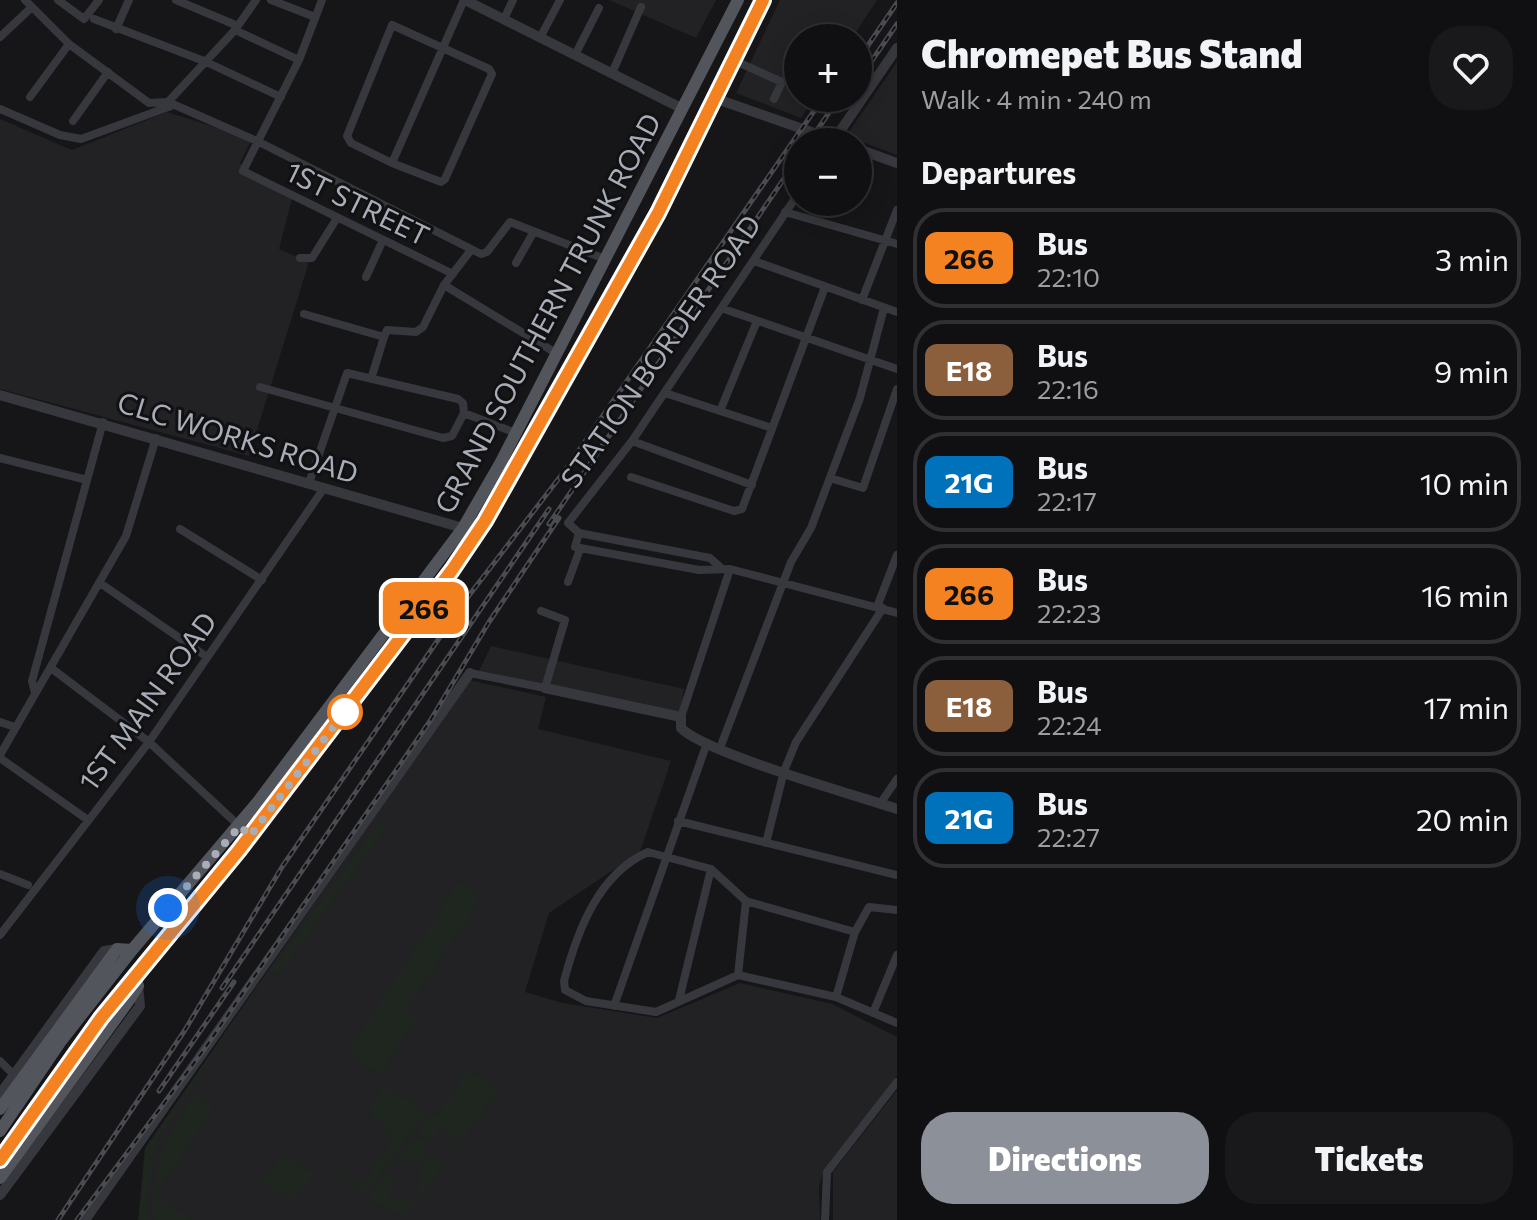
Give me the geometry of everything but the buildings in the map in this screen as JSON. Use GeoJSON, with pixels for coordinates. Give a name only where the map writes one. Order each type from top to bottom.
{"type":"FeatureCollection","features":[{"type":"Feature","properties":{"kind":"main road","name":"GRAND SOUTHERN TRUNK ROAD"},"geometry":{"type":"LineString","coordinates":[[0,1131],[61,1041],[132,950],[240,826],[463,528],[516,433],[738,0]]}},
{"type":"Feature","properties":{"kind":"main road","name":"GRAND SOUTHERN TRUNK ROAD"},"geometry":{"type":"LineString","coordinates":[[0,1160],[452,570],[507,487],[658,213],[763,0]]}},
{"type":"Feature","properties":{"kind":"main road"},"geometry":{"type":"LineString","coordinates":[[0,1109],[117,949],[132,950]]}},
{"type":"Feature","properties":{"kind":"main road"},"geometry":{"type":"LineString","coordinates":[[0,1178],[127,1003],[136,980]]}},
{"type":"Feature","properties":{"kind":"street"},"geometry":{"type":"LineString","coordinates":[[58,0],[84,19],[99,0]]}},
{"type":"Feature","properties":{"kind":"street"},"geometry":{"type":"LineString","coordinates":[[116,29],[129,0]]}},
{"type":"Feature","properties":{"kind":"street"},"geometry":{"type":"LineString","coordinates":[[176,0],[299,60]]}},
{"type":"Feature","properties":{"kind":"street"},"geometry":{"type":"LineString","coordinates":[[0,109],[60,135],[81,139],[171,104],[204,61],[237,28],[256,0]]}},
{"type":"Feature","properties":{"kind":"street"},"geometry":{"type":"LineString","coordinates":[[271,0],[315,17]]}},
{"type":"Feature","properties":{"kind":"street"},"geometry":{"type":"LineString","coordinates":[[259,142],[299,60],[322,0]]}},
{"type":"Feature","properties":{"kind":"street"},"geometry":{"type":"LineString","coordinates":[[392,163],[465,0],[613,71],[683,109]]}},
{"type":"Feature","properties":{"kind":"street"},"geometry":{"type":"LineString","coordinates":[[504,19],[513,0]]}},
{"type":"Feature","properties":{"kind":"street"},"geometry":{"type":"LineString","coordinates":[[541,36],[560,0]]}},
{"type":"Feature","properties":{"kind":"street"},"geometry":{"type":"LineString","coordinates":[[0,37],[27,2],[69,44],[149,103],[171,104],[259,142],[471,250],[487,252],[510,222],[605,259]]}},
{"type":"Feature","properties":{"kind":"street"},"geometry":{"type":"LineString","coordinates":[[613,71],[641,7]]}},
{"type":"Feature","properties":{"kind":"street"},"geometry":{"type":"LineString","coordinates":[[576,53],[599,8]]}},
{"type":"Feature","properties":{"kind":"street"},"geometry":{"type":"LineString","coordinates":[[94,19],[204,61],[281,97]]}},
{"type":"Feature","properties":{"kind":"street"},"geometry":{"type":"LineString","coordinates":[[392,25],[443,48],[489,69],[492,74],[475,116],[441,182],[351,143],[347,136],[392,25]]}},
{"type":"Feature","properties":{"kind":"street"},"geometry":{"type":"LineString","coordinates":[[30,97],[69,44]]}},
{"type":"Feature","properties":{"kind":"street"},"geometry":{"type":"LineString","coordinates":[[844,128],[897,48]]}},
{"type":"Feature","properties":{"kind":"street"},"geometry":{"type":"LineString","coordinates":[[733,60],[782,82],[774,99]]}},
{"type":"Feature","properties":{"kind":"street"},"geometry":{"type":"LineString","coordinates":[[73,121],[108,72]]}},
{"type":"Feature","properties":{"kind":"street"},"geometry":{"type":"LineString","coordinates":[[714,98],[798,128]]}},
{"type":"Feature","properties":{"kind":"street","name":"1ST STREET"},"geometry":{"type":"LineString","coordinates":[[259,142],[243,171],[453,274]]}},
{"type":"Feature","properties":{"kind":"street"},"geometry":{"type":"LineString","coordinates":[[872,154],[897,163]]}},
{"type":"Feature","properties":{"kind":"street"},"geometry":{"type":"LineString","coordinates":[[862,300],[897,210]]}},
{"type":"Feature","properties":{"kind":"street","name":"STATION BORDER ROAD"},"geometry":{"type":"LineString","coordinates":[[579,533],[568,523],[632,441],[724,309],[784,214]]}},
{"type":"Feature","properties":{"kind":"street"},"geometry":{"type":"LineString","coordinates":[[799,216],[897,244]]}},
{"type":"Feature","properties":{"kind":"street"},"geometry":{"type":"LineString","coordinates":[[300,258],[312,258],[337,218]]}},
{"type":"Feature","properties":{"kind":"street"},"geometry":{"type":"LineString","coordinates":[[516,263],[533,233]]}},
{"type":"Feature","properties":{"kind":"street"},"geometry":{"type":"LineString","coordinates":[[366,277],[383,240]]}},
{"type":"Feature","properties":{"kind":"street"},"geometry":{"type":"LineString","coordinates":[[371,379],[387,330],[416,332],[423,327],[444,285],[471,250]]}},
{"type":"Feature","properties":{"kind":"street"},"geometry":{"type":"LineString","coordinates":[[754,261],[897,312]]}},
{"type":"Feature","properties":{"kind":"street"},"geometry":{"type":"LineString","coordinates":[[444,285],[556,353]]}},
{"type":"Feature","properties":{"kind":"street"},"geometry":{"type":"LineString","coordinates":[[631,477],[739,511],[752,485],[825,287]]}},
{"type":"Feature","properties":{"kind":"street"},"geometry":{"type":"LineString","coordinates":[[720,748],[783,584],[830,478],[860,398],[884,308]]}},
{"type":"Feature","properties":{"kind":"street"},"geometry":{"type":"LineString","coordinates":[[724,309],[897,369]]}},
{"type":"Feature","properties":{"kind":"street"},"geometry":{"type":"LineString","coordinates":[[304,314],[384,337]]}},
{"type":"Feature","properties":{"kind":"street"},"geometry":{"type":"LineString","coordinates":[[720,411],[757,321]]}},
{"type":"Feature","properties":{"kind":"street"},"geometry":{"type":"LineString","coordinates":[[309,483],[332,409],[347,373],[458,399],[464,413],[516,433]]}},
{"type":"Feature","properties":{"kind":"street"},"geometry":{"type":"LineString","coordinates":[[260,387],[443,438],[452,436],[464,413]]}},
{"type":"Feature","properties":{"kind":"street"},"geometry":{"type":"LineString","coordinates":[[830,478],[863,488],[897,389]]}},
{"type":"Feature","properties":{"kind":"street"},"geometry":{"type":"LineString","coordinates":[[665,393],[772,428]]}},
{"type":"Feature","properties":{"kind":"street","name":"CLC WORKS ROAD"},"geometry":{"type":"LineString","coordinates":[[0,395],[103,422],[463,528]]}},
{"type":"Feature","properties":{"kind":"street"},"geometry":{"type":"LineString","coordinates":[[35,693],[32,681],[103,422]]}},
{"type":"Feature","properties":{"kind":"street"},"geometry":{"type":"LineString","coordinates":[[88,820],[0,756],[126,536],[156,438]]}},
{"type":"Feature","properties":{"kind":"street"},"geometry":{"type":"LineString","coordinates":[[632,441],[752,485]]}},
{"type":"Feature","properties":{"kind":"street"},"geometry":{"type":"LineString","coordinates":[[0,458],[87,480]]}},
{"type":"Feature","properties":{"kind":"street","name":"1ST MAIN ROAD"},"geometry":{"type":"LineString","coordinates":[[0,935],[149,742],[324,488]]}},
{"type":"Feature","properties":{"kind":"street"},"geometry":{"type":"LineString","coordinates":[[180,529],[262,580]]}},
{"type":"Feature","properties":{"kind":"street"},"geometry":{"type":"LineString","coordinates":[[725,568],[699,570],[575,547],[579,533],[710,558],[725,568],[897,613]]}},
{"type":"Feature","properties":{"kind":"street"},"geometry":{"type":"LineString","coordinates":[[568,582],[580,549]]}},
{"type":"Feature","properties":{"kind":"street"},"geometry":{"type":"LineString","coordinates":[[766,843],[784,771],[796,742],[880,607],[897,555]]}},
{"type":"Feature","properties":{"kind":"street"},"geometry":{"type":"LineString","coordinates":[[725,568],[681,717],[681,728],[685,733],[720,748],[897,809]]}},
{"type":"Feature","properties":{"kind":"street"},"geometry":{"type":"LineString","coordinates":[[100,583],[207,657]]}},
{"type":"Feature","properties":{"kind":"street"},"geometry":{"type":"LineString","coordinates":[[541,611],[565,620],[545,688]]}},
{"type":"Feature","properties":{"kind":"street"},"geometry":{"type":"LineString","coordinates":[[51,668],[149,742],[250,836]]}},
{"type":"Feature","properties":{"kind":"street"},"geometry":{"type":"LineString","coordinates":[[85,1220],[470,673],[681,717]]}},
{"type":"Feature","properties":{"kind":"street"},"geometry":{"type":"LineString","coordinates":[[0,722],[15,727]]}},
{"type":"Feature","properties":{"kind":"street"},"geometry":{"type":"LineString","coordinates":[[614,1006],[664,856],[707,743]]}},
{"type":"Feature","properties":{"kind":"street"},"geometry":{"type":"LineString","coordinates":[[880,804],[897,779]]}},
{"type":"Feature","properties":{"kind":"street"},"geometry":{"type":"LineString","coordinates":[[678,821],[897,875]]}},
{"type":"Feature","properties":{"kind":"street"},"geometry":{"type":"LineString","coordinates":[[855,932],[746,901],[711,869],[648,852],[612,877],[580,930],[564,981],[565,990],[586,1001],[656,1012],[738,975],[836,997],[897,1023]]}},
{"type":"Feature","properties":{"kind":"street"},"geometry":{"type":"LineString","coordinates":[[679,1000],[711,869]]}},
{"type":"Feature","properties":{"kind":"street"},"geometry":{"type":"LineString","coordinates":[[0,874],[28,885]]}},
{"type":"Feature","properties":{"kind":"street"},"geometry":{"type":"LineString","coordinates":[[738,975],[746,901]]}},
{"type":"Feature","properties":{"kind":"street"},"geometry":{"type":"LineString","coordinates":[[836,997],[855,932],[869,907],[897,910]]}},
{"type":"Feature","properties":{"kind":"street"},"geometry":{"type":"LineString","coordinates":[[0,1094],[104,951],[117,949]]}},
{"type":"Feature","properties":{"kind":"street"},"geometry":{"type":"LineString","coordinates":[[873,1013],[897,955]]}},
{"type":"Feature","properties":{"kind":"street"},"geometry":{"type":"LineString","coordinates":[[0,1195],[140,1006],[136,980]]}},
{"type":"Feature","properties":{"kind":"street"},"geometry":{"type":"LineString","coordinates":[[0,1061],[13,1074]]}},
{"type":"Feature","properties":{"kind":"street"},"geometry":{"type":"LineString","coordinates":[[825,1220],[827,1172],[897,1082]]}},
{"type":"Feature","properties":{"kind":"shaded area"},"geometry":{"type":"Polygon","coordinates":[[[609,0],[716,0],[696,38],[609,0]]]}},
{"type":"Feature","properties":{"kind":"shaded area"},"geometry":{"type":"Polygon","coordinates":[[[780,0],[877,0],[861,24],[784,24],[784,111],[736,93],[780,0]]]}},
{"type":"Feature","properties":{"kind":"shaded area"},"geometry":{"type":"Polygon","coordinates":[[[897,62],[897,155],[872,146],[872,128],[852,128],[863,112],[872,112],[872,98],[897,62]]]}},
{"type":"Feature","properties":{"kind":"shaded area"},"geometry":{"type":"Polygon","coordinates":[[[167,112],[252,139],[240,163],[292,199],[279,249],[309,262],[249,456],[0,389],[0,119],[72,150],[167,112]]]}},
{"type":"Feature","properties":{"kind":"shaded area"},"geometry":{"type":"Polygon","coordinates":[[[785,112],[805,112],[801,118],[785,112]]]}},
{"type":"Feature","properties":{"kind":"shaded area"},"geometry":{"type":"Polygon","coordinates":[[[491,646],[684,689],[680,715],[479,671],[491,646]]]}},
{"type":"Feature","properties":{"kind":"shaded area"},"geometry":{"type":"Polygon","coordinates":[[[469,680],[546,697],[538,729],[671,761],[640,852],[549,913],[525,992],[563,1003],[657,1018],[740,983],[832,1004],[897,1037],[897,1076],[824,1171],[819,1186],[820,1220],[138,1220],[145,1148],[469,680]]]}},
{"type":"Feature","properties":{"kind":"shaded area"},"geometry":{"type":"Polygon","coordinates":[[[382,819],[386,828],[278,975],[272,969],[382,819]]]}},
{"type":"Feature","properties":{"kind":"shaded area"},"geometry":{"type":"Polygon","coordinates":[[[460,881],[481,898],[406,1010],[417,1018],[380,1074],[347,1052],[460,881]]]}},
{"type":"Feature","properties":{"kind":"shaded area"},"geometry":{"type":"Polygon","coordinates":[[[266,973],[159,1139],[152,1163],[147,1215],[150,1220],[139,1220],[146,1148],[266,973]]]}},
{"type":"Feature","properties":{"kind":"shaded area"},"geometry":{"type":"Polygon","coordinates":[[[468,1070],[498,1090],[405,1217],[368,1199],[386,1174],[392,1175],[390,1201],[417,1199],[422,1174],[419,1166],[431,1155],[443,1162],[458,1140],[441,1128],[430,1141],[417,1132],[430,1115],[437,1116],[468,1070]]]}},
{"type":"Feature","properties":{"kind":"shaded area"},"geometry":{"type":"Polygon","coordinates":[[[384,1085],[425,1112],[366,1193],[328,1171],[330,1168],[363,1184],[394,1137],[367,1113],[384,1085]]]}},
{"type":"Feature","properties":{"kind":"shaded area"},"geometry":{"type":"Polygon","coordinates":[[[897,1090],[897,1220],[833,1220],[833,1172],[897,1090]]]}},
{"type":"Feature","properties":{"kind":"shaded area"},"geometry":{"type":"Polygon","coordinates":[[[196,1095],[213,1108],[156,1194],[191,1220],[156,1220],[152,1214],[163,1150],[196,1095]]]}},
{"type":"Feature","properties":{"kind":"shaded area"},"geometry":{"type":"Polygon","coordinates":[[[414,1136],[423,1140],[427,1148],[423,1158],[391,1166],[414,1136]]]}},
{"type":"Feature","properties":{"kind":"shaded area"},"geometry":{"type":"Polygon","coordinates":[[[283,1155],[314,1174],[294,1201],[262,1182],[283,1155]]]}},
{"type":"Feature","properties":{"kind":"railway"},"geometry":{"type":"LineString","coordinates":[[872,40],[897,3]]}},
{"type":"Feature","properties":{"kind":"railway"},"geometry":{"type":"LineString","coordinates":[[872,61],[897,24]]}},
{"type":"Feature","properties":{"kind":"railway"},"geometry":{"type":"LineString","coordinates":[[58,1220],[185,1030],[282,867],[464,602],[566,469],[813,112]]}},
{"type":"Feature","properties":{"kind":"railway"},"geometry":{"type":"LineString","coordinates":[[819,128],[829,112]]}},
{"type":"Feature","properties":{"kind":"railway"},"geometry":{"type":"LineString","coordinates":[[549,524],[784,179]]}},
{"type":"Feature","properties":{"kind":"railway"},"geometry":{"type":"LineString","coordinates":[[222,988],[549,509]]}},
{"type":"Feature","properties":{"kind":"railway"},"geometry":{"type":"LineString","coordinates":[[77,1220],[203,1051],[430,721],[489,622],[559,518]]}},
{"type":"Feature","properties":{"kind":"railway"},"geometry":{"type":"LineString","coordinates":[[159,1091],[234,982]]}},
{"type":"Feature","properties":{"kind":"bus line","name":"266"},"geometry":{"type":"LineString","coordinates":[[0,1160],[101,1018],[239,850],[452,570],[485,521],[507,487],[658,213],[763,0]]}},
{"type":"Feature","properties":{"kind":"route"},"geometry":{"type":"LineString","coordinates":[[168,908],[240,826],[250,836],[345,712]]}}]}
